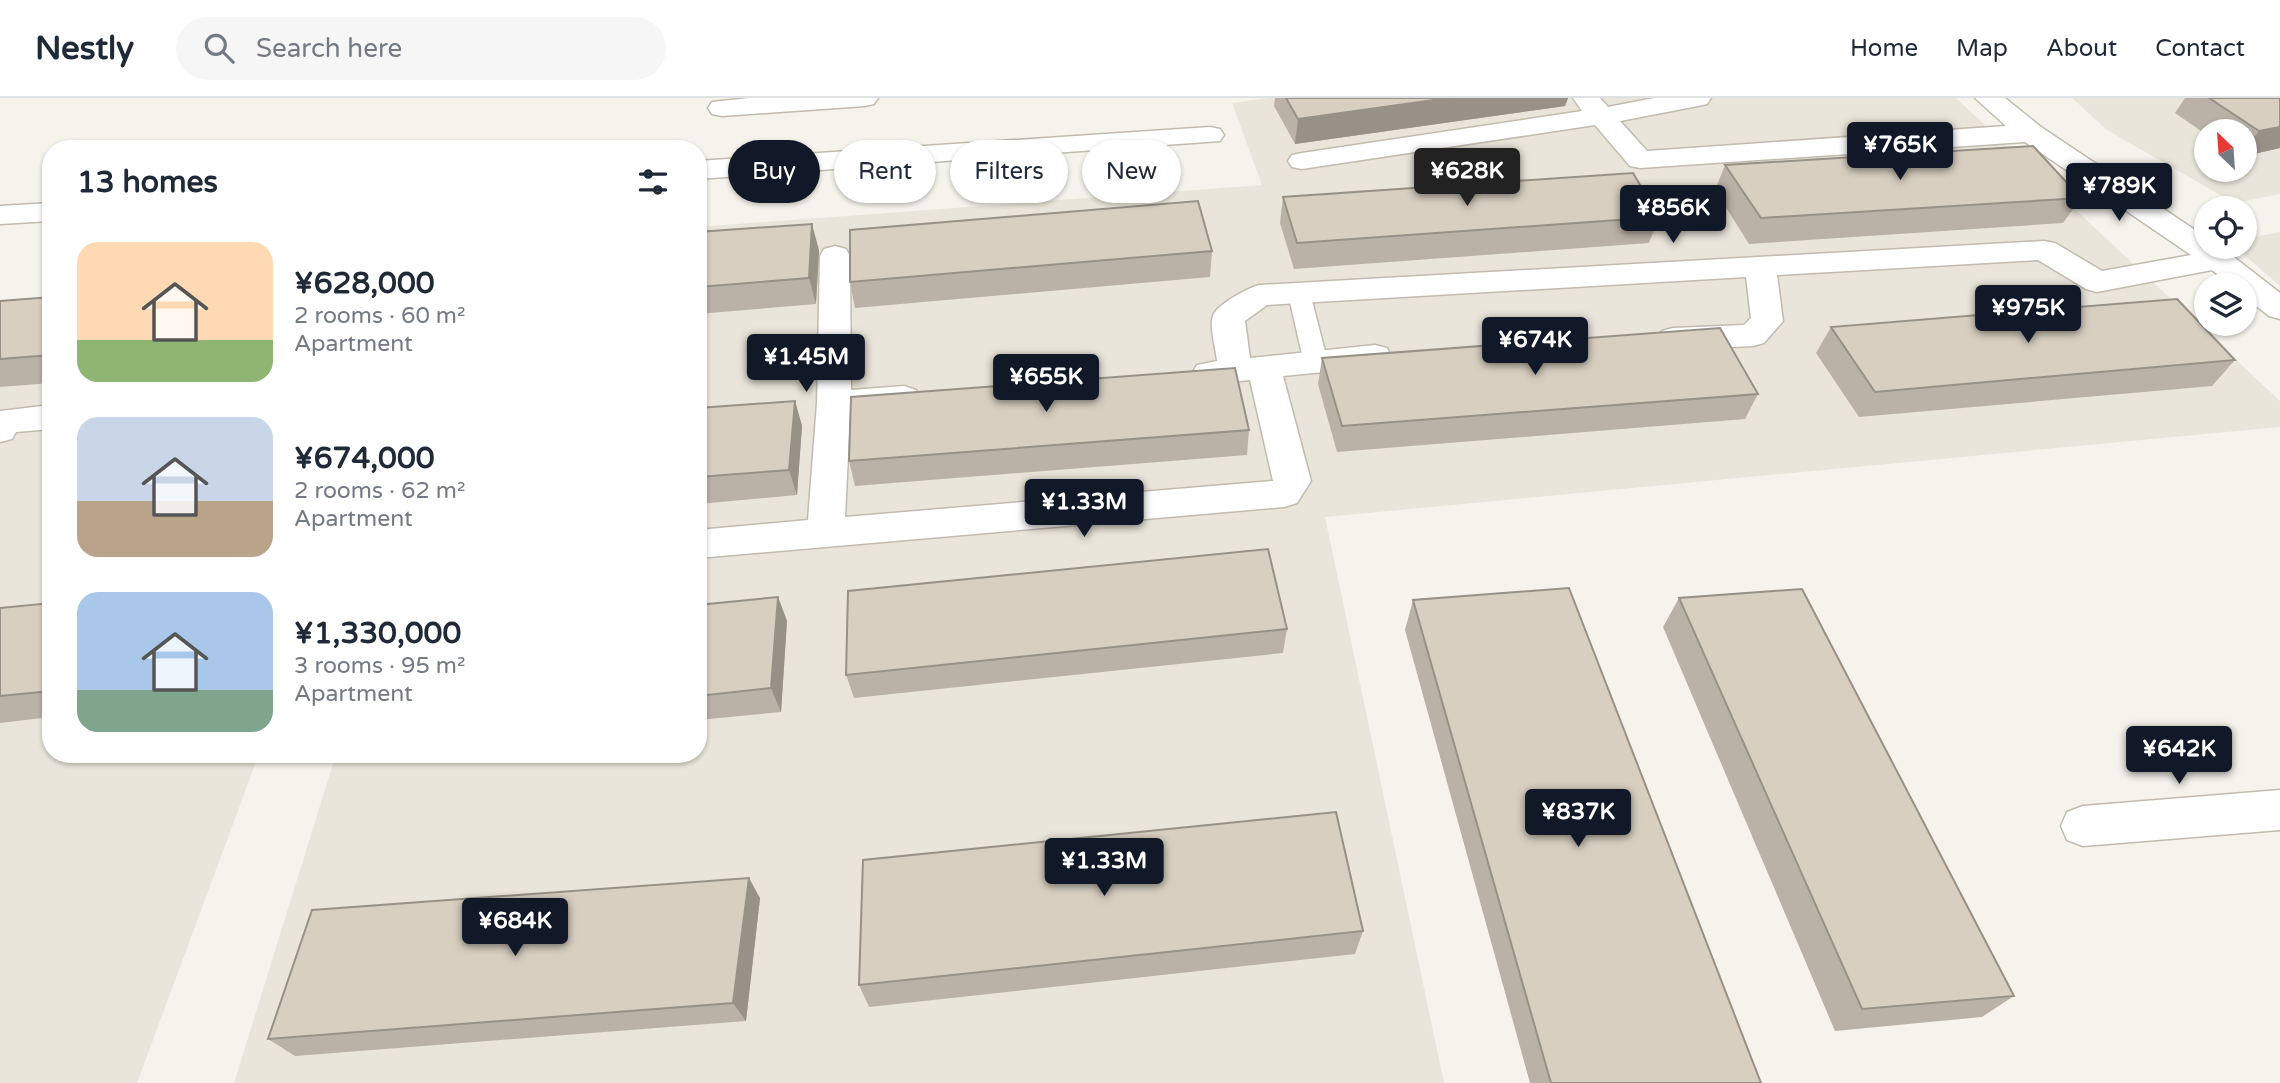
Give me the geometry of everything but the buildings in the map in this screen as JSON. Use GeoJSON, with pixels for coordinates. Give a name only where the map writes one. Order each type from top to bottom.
{"type":"FeatureCollection","features":[{"type":"Feature","properties":{"kind":"street"},"geometry":{"type":"LineString","coordinates":[[716,137],[865,98]]}},
{"type":"Feature","properties":{"kind":"street"},"geometry":{"type":"LineString","coordinates":[[1302,161],[1594,107],[1698,98]]}},
{"type":"Feature","properties":{"kind":"street"},"geometry":{"type":"LineString","coordinates":[[1988,98],[2031,134],[2194,243]]}},
{"type":"Feature","properties":{"kind":"street"},"geometry":{"type":"LineString","coordinates":[[1594,107],[1640,160],[2031,134]]}},
{"type":"Feature","properties":{"kind":"street"},"geometry":{"type":"LineString","coordinates":[[716,137],[1210,135]]}},
{"type":"Feature","properties":{"kind":"street"},"geometry":{"type":"LineString","coordinates":[[0,215],[42,213]]}},
{"type":"Feature","properties":{"kind":"street"},"geometry":{"type":"LineString","coordinates":[[707,543],[1284,494],[1293,481],[1228,317],[1259,296],[2044,250],[2097,282],[2218,259],[2280,309]]}},
{"type":"Feature","properties":{"kind":"street"},"geometry":{"type":"LineString","coordinates":[[826,532],[834,403],[835,256]]}},
{"type":"Feature","properties":{"kind":"street"},"geometry":{"type":"LineString","coordinates":[[1643,341],[1753,335],[1767,321],[1760,266]]}},
{"type":"Feature","properties":{"kind":"street"},"geometry":{"type":"LineString","coordinates":[[1180,376],[1249,370],[1315,359],[1410,354]]}},
{"type":"Feature","properties":{"kind":"street"},"geometry":{"type":"LineString","coordinates":[[834,403],[930,396]]}},
{"type":"Feature","properties":{"kind":"street"},"geometry":{"type":"LineString","coordinates":[[0,430],[6,421],[42,417]]}},
{"type":"Feature","properties":{"kind":"street"},"geometry":{"type":"LineString","coordinates":[[2083,826],[2280,810]]}},
{"type":"Feature","properties":{"kind":"lane"},"geometry":{"type":"LineString","coordinates":[[1299,293],[1315,359]]}},
{"type":"Feature","properties":{"kind":"shaded area"},"geometry":{"type":"Polygon","coordinates":[[[1269,98],[1956,98],[2194,321],[2194,336],[2210,336],[2280,401],[2280,427],[1325,517],[1444,1083],[234,1083],[333,763],[707,763],[707,226],[1020,203],[1068,203],[1068,199],[1082,198],[1082,203],[1181,203],[1181,191],[1262,185],[1232,103],[1269,98]]]}},
{"type":"Feature","properties":{"kind":"shaded area"},"geometry":{"type":"Polygon","coordinates":[[[2072,98],[2280,98],[2280,194],[2257,198],[2257,196],[2222,196],[2197,182],[2258,182],[2258,119],[2194,119],[2194,180],[2107,130],[2072,98]]]}},
{"type":"Feature","properties":{"kind":"shaded area"},"geometry":{"type":"Polygon","coordinates":[[[2280,232],[2280,286],[2249,259],[2257,259],[2257,237],[2280,232]]]}},
{"type":"Feature","properties":{"kind":"shaded area"},"geometry":{"type":"Polygon","coordinates":[[[42,298],[42,763],[256,763],[137,1083],[0,1083],[0,301],[42,298]]]}}]}
